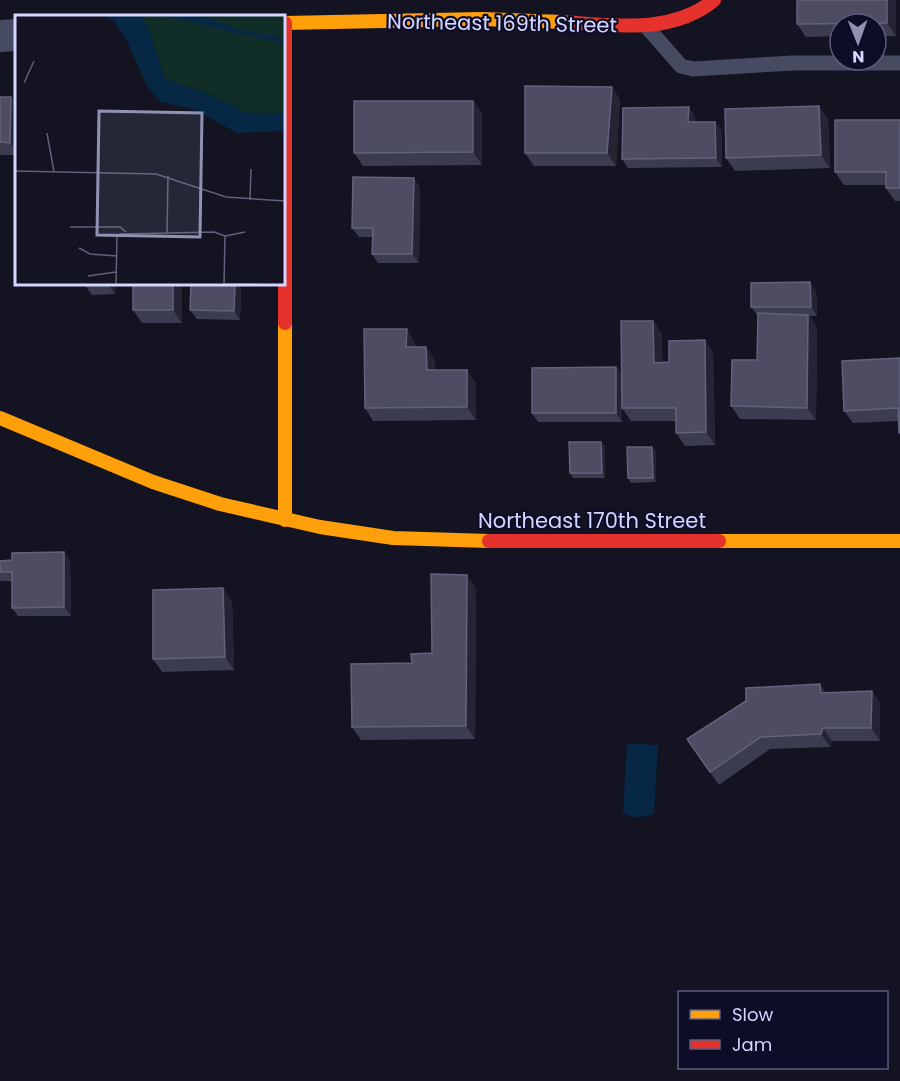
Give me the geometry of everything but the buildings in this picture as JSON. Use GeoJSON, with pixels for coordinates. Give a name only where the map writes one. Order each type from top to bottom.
{"type":"FeatureCollection","features":[{"type":"Feature","properties":{"kind":"street","name":"Northeast 169th Street"},"geometry":{"type":"LineString","coordinates":[[285,23],[482,19],[645,26],[671,21],[694,12],[714,0]]}},
{"type":"Feature","properties":{"kind":"street"},"geometry":{"type":"LineString","coordinates":[[0,36],[15,35]]}},
{"type":"Feature","properties":{"kind":"street"},"geometry":{"type":"LineString","coordinates":[[285,285],[285,520]]}},
{"type":"Feature","properties":{"kind":"street","name":"Northeast 170th Street"},"geometry":{"type":"LineString","coordinates":[[0,418],[153,482],[220,504],[285,520],[393,538],[900,541]]}},
{"type":"Feature","properties":{"kind":"lane"},"geometry":{"type":"LineString","coordinates":[[645,26],[681,66],[693,69],[793,63],[900,63]]}},
{"type":"Feature","properties":{"kind":"water"},"geometry":{"type":"Polygon","coordinates":[[[627,743],[658,745],[654,814],[638,817],[623,813],[627,743]]]}},
{"type":"Feature","properties":{"kind":"traffic: slow"},"geometry":{"type":"LineString","coordinates":[[285,23],[482,19],[563,22]]}},
{"type":"Feature","properties":{"kind":"traffic: slow"},"geometry":{"type":"LineString","coordinates":[[285,323],[285,520]]}},
{"type":"Feature","properties":{"kind":"traffic: slow"},"geometry":{"type":"LineString","coordinates":[[0,418],[153,482],[220,504],[320,527],[393,538],[489,541]]}},
{"type":"Feature","properties":{"kind":"traffic: slow"},"geometry":{"type":"LineString","coordinates":[[719,541],[900,541]]}},
{"type":"Feature","properties":{"kind":"traffic: jam"},"geometry":{"type":"LineString","coordinates":[[563,22],[622,26],[661,23],[680,19],[714,0]]}},
{"type":"Feature","properties":{"kind":"traffic: jam"},"geometry":{"type":"LineString","coordinates":[[285,23],[285,323]]}},
{"type":"Feature","properties":{"kind":"traffic: jam"},"geometry":{"type":"LineString","coordinates":[[489,541],[719,541]]}}]}
